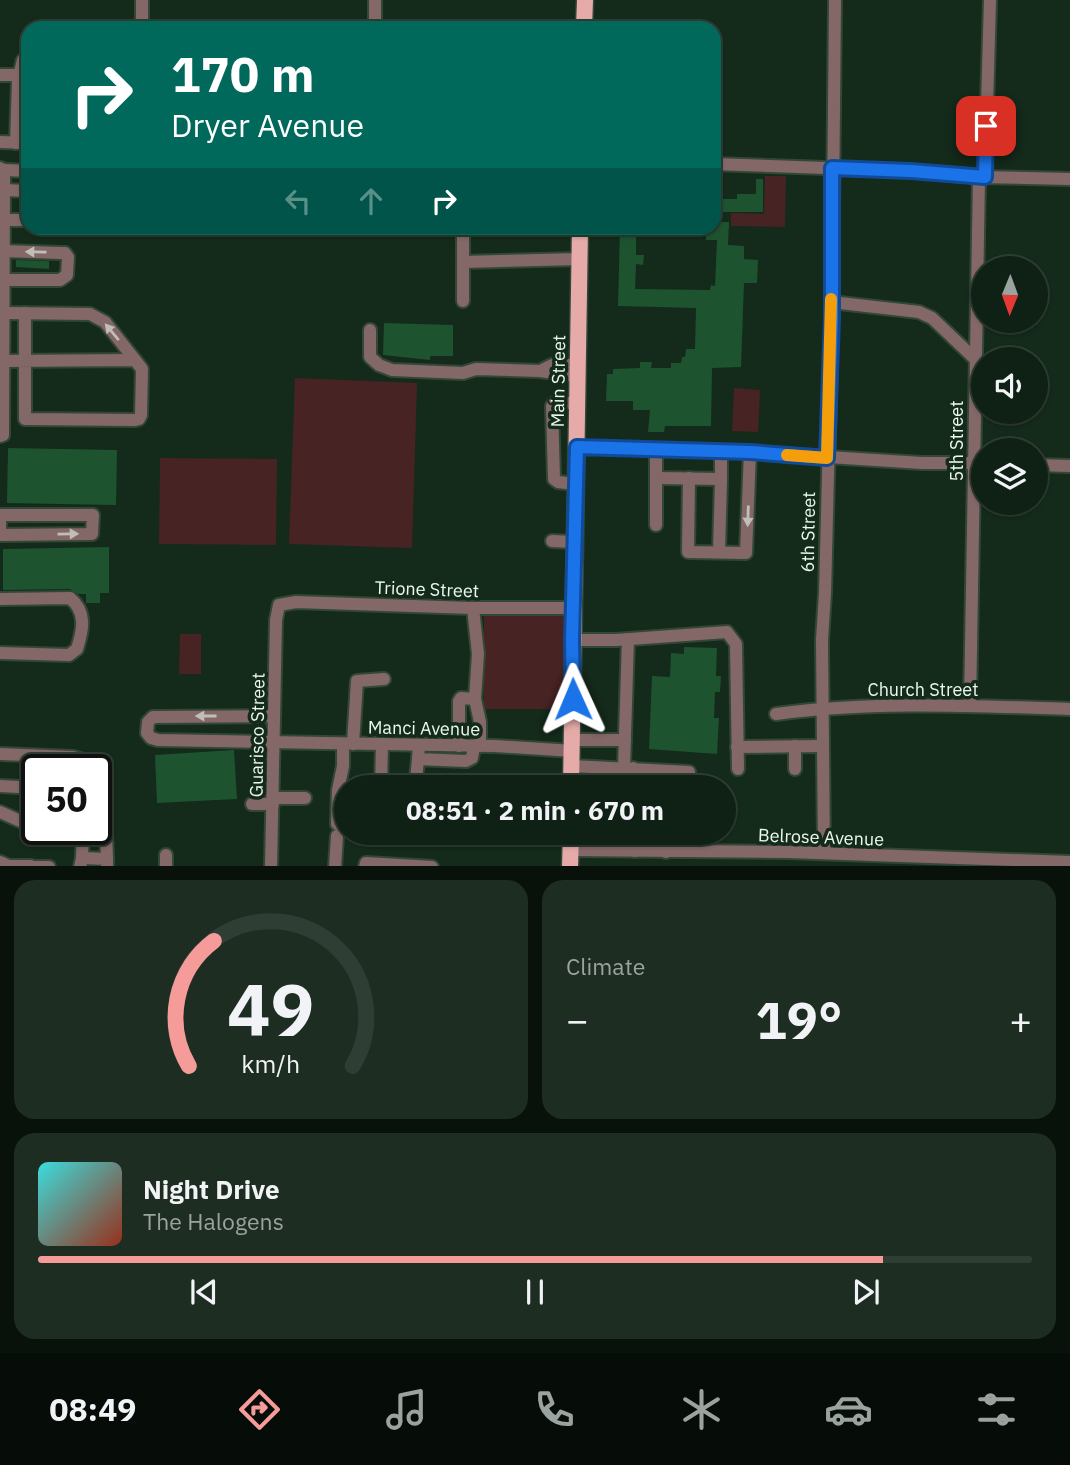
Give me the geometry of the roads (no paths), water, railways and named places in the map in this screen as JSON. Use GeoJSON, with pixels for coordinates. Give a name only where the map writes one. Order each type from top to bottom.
{"type":"FeatureCollection","features":[{"type":"Feature","properties":{"kind":"main road"},"geometry":{"type":"LineString","coordinates":[[584,21],[585,0]]}},
{"type":"Feature","properties":{"kind":"main road","name":"Main Street"},"geometry":{"type":"LineString","coordinates":[[572,775],[580,235]]}},
{"type":"Feature","properties":{"kind":"street"},"geometry":{"type":"LineString","coordinates":[[375,0],[375,21]]}},
{"type":"Feature","properties":{"kind":"street","name":"6th Street"},"geometry":{"type":"LineString","coordinates":[[831,858],[822,747],[822,640],[831,302],[835,0]]}},
{"type":"Feature","properties":{"kind":"street","name":"5th Street"},"geometry":{"type":"LineString","coordinates":[[974,347],[990,0]]}},
{"type":"Feature","properties":{"kind":"street"},"geometry":{"type":"LineString","coordinates":[[142,2],[142,21]]}},
{"type":"Feature","properties":{"kind":"street"},"geometry":{"type":"LineString","coordinates":[[21,68],[21,102]]}},
{"type":"Feature","properties":{"kind":"street"},"geometry":{"type":"LineString","coordinates":[[0,75],[19,75]]}},
{"type":"Feature","properties":{"kind":"street"},"geometry":{"type":"LineString","coordinates":[[0,142],[21,143]]}},
{"type":"Feature","properties":{"kind":"street"},"geometry":{"type":"LineString","coordinates":[[721,164],[911,171],[982,177],[1070,178]]}},
{"type":"Feature","properties":{"kind":"street"},"geometry":{"type":"LineString","coordinates":[[0,436],[3,435],[2,169],[21,170]]}},
{"type":"Feature","properties":{"kind":"street"},"geometry":{"type":"LineString","coordinates":[[4,190],[21,191]]}},
{"type":"Feature","properties":{"kind":"street"},"geometry":{"type":"LineString","coordinates":[[4,220],[21,220]]}},
{"type":"Feature","properties":{"kind":"street"},"geometry":{"type":"LineString","coordinates":[[463,235],[463,301]]}},
{"type":"Feature","properties":{"kind":"street"},"geometry":{"type":"LineString","coordinates":[[3,280],[60,280],[67,275],[68,257],[65,253],[4,251]]}},
{"type":"Feature","properties":{"kind":"street"},"geometry":{"type":"LineString","coordinates":[[463,262],[580,259]]}},
{"type":"Feature","properties":{"kind":"street"},"geometry":{"type":"LineString","coordinates":[[831,302],[919,312],[932,318],[971,355]]}},
{"type":"Feature","properties":{"kind":"street"},"geometry":{"type":"LineString","coordinates":[[3,313],[25,313],[83,313],[96,316],[104,322],[142,369],[139,419],[25,419],[25,313]]}},
{"type":"Feature","properties":{"kind":"street"},"geometry":{"type":"LineString","coordinates":[[370,330],[370,357],[379,365],[392,370],[463,373],[476,369],[578,371]]}},
{"type":"Feature","properties":{"kind":"street"},"geometry":{"type":"LineString","coordinates":[[3,361],[135,359]]}},
{"type":"Feature","properties":{"kind":"street"},"geometry":{"type":"LineString","coordinates":[[575,484],[554,479],[552,406],[554,403],[577,403]]}},
{"type":"Feature","properties":{"kind":"street"},"geometry":{"type":"LineString","coordinates":[[577,447],[971,463]]}},
{"type":"Feature","properties":{"kind":"street"},"geometry":{"type":"LineString","coordinates":[[656,449],[656,525]]}},
{"type":"Feature","properties":{"kind":"street"},"geometry":{"type":"LineString","coordinates":[[719,552],[721,451]]}},
{"type":"Feature","properties":{"kind":"street"},"geometry":{"type":"LineString","coordinates":[[689,478],[688,552],[746,553],[750,452]]}},
{"type":"Feature","properties":{"kind":"street"},"geometry":{"type":"LineString","coordinates":[[1048,465],[1070,466]]}},
{"type":"Feature","properties":{"kind":"street"},"geometry":{"type":"LineString","coordinates":[[657,478],[721,479]]}},
{"type":"Feature","properties":{"kind":"street"},"geometry":{"type":"LineString","coordinates":[[0,515],[93,515],[92,534],[0,535],[0,515]]}},
{"type":"Feature","properties":{"kind":"street","name":"5th Street"},"geometry":{"type":"LineString","coordinates":[[970,706],[977,515]]}},
{"type":"Feature","properties":{"kind":"street"},"geometry":{"type":"LineString","coordinates":[[552,541],[574,542]]}},
{"type":"Feature","properties":{"kind":"street"},"geometry":{"type":"LineString","coordinates":[[0,599],[70,597],[79,606],[83,631],[78,649],[69,655],[0,653]]}},
{"type":"Feature","properties":{"kind":"street","name":"Trione Street"},"geometry":{"type":"LineString","coordinates":[[279,605],[296,602],[473,608],[574,608]]}},
{"type":"Feature","properties":{"kind":"street","name":"Guarisco Street"},"geometry":{"type":"LineString","coordinates":[[271,866],[276,620],[279,605]]}},
{"type":"Feature","properties":{"kind":"street"},"geometry":{"type":"LineString","coordinates":[[416,775],[418,752],[471,760],[477,746],[480,722],[475,699],[478,653],[473,608]]}},
{"type":"Feature","properties":{"kind":"street"},"geometry":{"type":"LineString","coordinates":[[572,640],[727,632],[736,644],[738,769]]}},
{"type":"Feature","properties":{"kind":"street"},"geometry":{"type":"LineString","coordinates":[[628,639],[625,740],[630,775]]}},
{"type":"Feature","properties":{"kind":"street"},"geometry":{"type":"LineString","coordinates":[[335,866],[338,790],[357,681],[384,679]]}},
{"type":"Feature","properties":{"kind":"street"},"geometry":{"type":"LineString","coordinates":[[459,746],[459,701],[461,698],[475,699]]}},
{"type":"Feature","properties":{"kind":"street","name":"Church Street"},"geometry":{"type":"LineString","coordinates":[[776,714],[823,709],[970,706],[1070,709]]}},
{"type":"Feature","properties":{"kind":"street","name":"Manci Avenue"},"geometry":{"type":"LineString","coordinates":[[274,716],[152,717],[148,722],[147,733],[158,740],[382,744],[418,752],[459,746],[573,752]]}},
{"type":"Feature","properties":{"kind":"street"},"geometry":{"type":"LineString","coordinates":[[573,752],[625,740]]}},
{"type":"Feature","properties":{"kind":"street"},"geometry":{"type":"LineString","coordinates":[[381,775],[382,744]]}},
{"type":"Feature","properties":{"kind":"street"},"geometry":{"type":"LineString","coordinates":[[737,747],[822,747]]}},
{"type":"Feature","properties":{"kind":"street"},"geometry":{"type":"LineString","coordinates":[[795,747],[795,769]]}},
{"type":"Feature","properties":{"kind":"street"},"geometry":{"type":"LineString","coordinates":[[573,752],[628,768],[689,772],[689,775]]}},
{"type":"Feature","properties":{"kind":"street"},"geometry":{"type":"LineString","coordinates":[[0,754],[21,755]]}},
{"type":"Feature","properties":{"kind":"street"},"geometry":{"type":"LineString","coordinates":[[0,786],[21,787]]}},
{"type":"Feature","properties":{"kind":"street"},"geometry":{"type":"LineString","coordinates":[[252,804],[305,798]]}},
{"type":"Feature","properties":{"kind":"street"},"geometry":{"type":"LineString","coordinates":[[0,811],[21,821]]}},
{"type":"Feature","properties":{"kind":"street"},"geometry":{"type":"LineString","coordinates":[[81,862],[107,863],[106,845]]}},
{"type":"Feature","properties":{"kind":"street"},"geometry":{"type":"LineString","coordinates":[[635,845],[635,851]]}},
{"type":"Feature","properties":{"kind":"street"},"geometry":{"type":"LineString","coordinates":[[666,845],[666,852]]}},
{"type":"Feature","properties":{"kind":"street","name":"Belrose Avenue"},"geometry":{"type":"LineString","coordinates":[[571,858],[635,851],[1070,862]]}},
{"type":"Feature","properties":{"kind":"street"},"geometry":{"type":"LineString","coordinates":[[0,862],[9,866],[49,866]]}},
{"type":"Feature","properties":{"kind":"street"},"geometry":{"type":"LineString","coordinates":[[365,866],[366,863],[432,866]]}}]}
